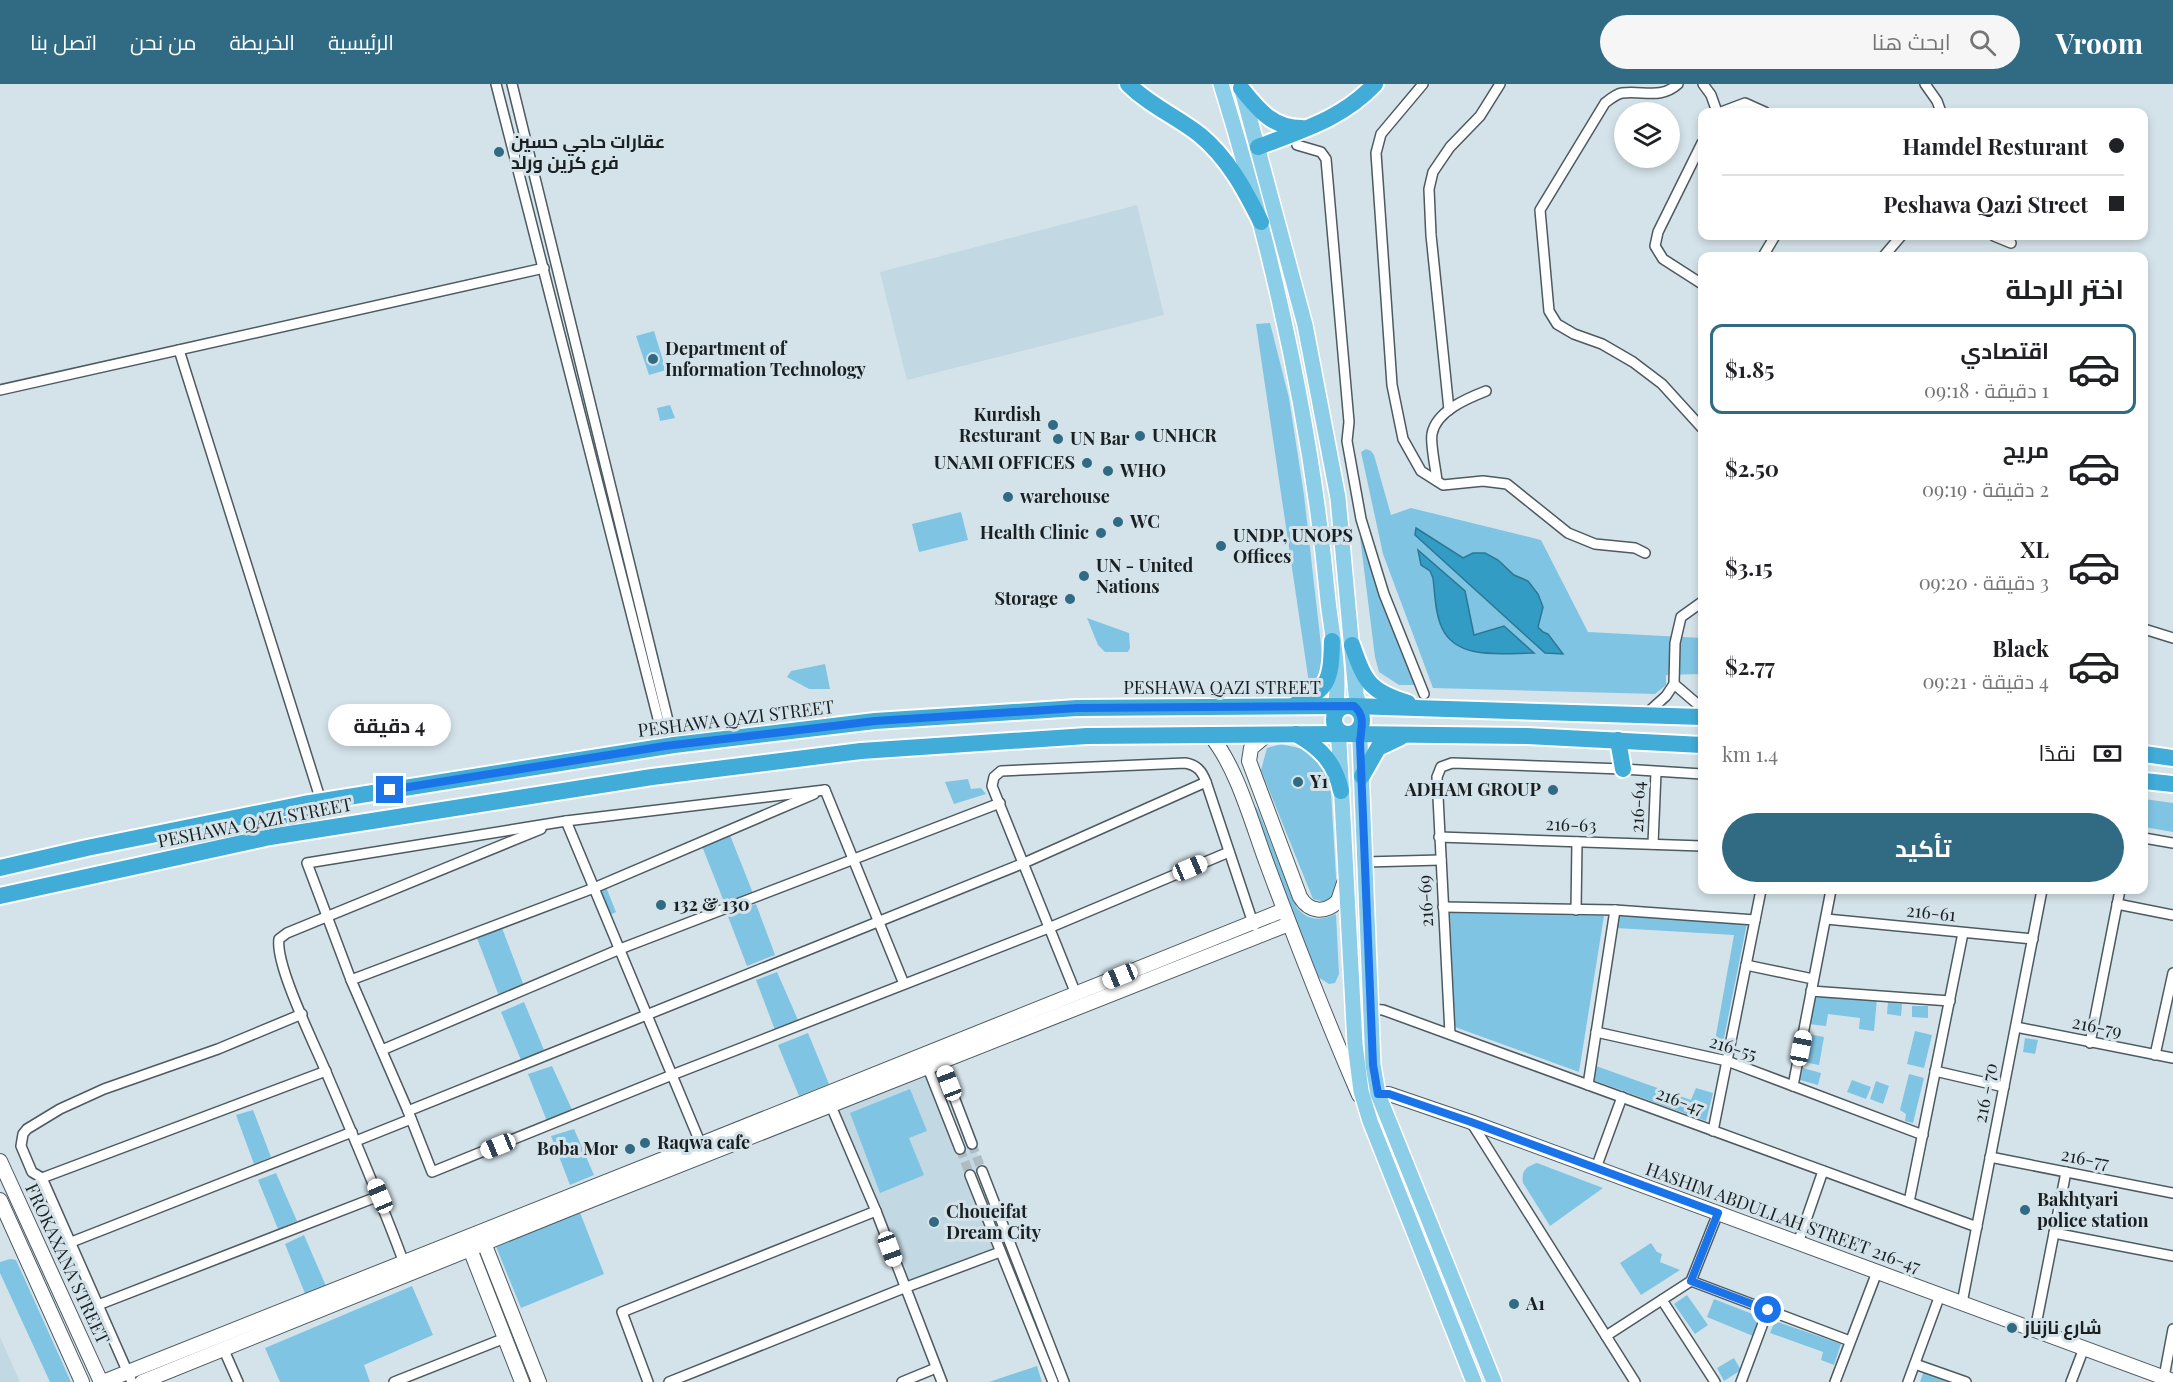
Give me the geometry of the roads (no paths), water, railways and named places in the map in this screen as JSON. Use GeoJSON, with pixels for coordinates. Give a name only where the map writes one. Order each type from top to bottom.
{"type":"FeatureCollection","features":[{"type":"Feature","properties":{"kind":"highway"},"geometry":{"type":"LineString","coordinates":[[1128,84],[1138,94],[1200,135],[1227,161],[1261,222]]}},
{"type":"Feature","properties":{"kind":"highway"},"geometry":{"type":"LineString","coordinates":[[1258,147],[1318,125],[1352,105],[1375,84]]}},
{"type":"Feature","properties":{"kind":"highway"},"geometry":{"type":"LineString","coordinates":[[1241,86],[1259,110],[1272,121],[1281,126],[1309,128]]}},
{"type":"Feature","properties":{"kind":"highway"},"geometry":{"type":"LineString","coordinates":[[1286,706],[1307,699],[1319,692],[1326,684],[1332,669],[1332,641]]}},
{"type":"Feature","properties":{"kind":"highway"},"geometry":{"type":"LineString","coordinates":[[1352,645],[1361,669],[1374,688],[1387,696],[1425,702]]}},
{"type":"Feature","properties":{"kind":"highway","name":"PESHAWA QAZI STREET"},"geometry":{"type":"LineString","coordinates":[[0,896],[270,837],[652,777],[861,751],[1087,736],[1295,734],[1348,719],[1425,702],[1698,717]]}},
{"type":"Feature","properties":{"kind":"highway","name":"PESHAWA QAZI STREET"},"geometry":{"type":"LineString","coordinates":[[0,868],[321,801],[670,745],[875,721],[1077,708],[1286,706],[1413,735],[1618,740],[1698,745]]}},
{"type":"Feature","properties":{"kind":"highway"},"geometry":{"type":"LineString","coordinates":[[1295,734],[1312,743],[1329,759],[1338,776],[1341,791]]}},
{"type":"Feature","properties":{"kind":"highway"},"geometry":{"type":"LineString","coordinates":[[1361,771],[1378,748],[1393,739],[1413,735]]}},
{"type":"Feature","properties":{"kind":"highway"},"geometry":{"type":"LineString","coordinates":[[1618,740],[1623,769]]}},
{"type":"Feature","properties":{"kind":"highway"},"geometry":{"type":"LineString","coordinates":[[2148,755],[2173,758]]}},
{"type":"Feature","properties":{"kind":"highway"},"geometry":{"type":"LineString","coordinates":[[2148,781],[2173,784]]}},
{"type":"Feature","properties":{"kind":"main road"},"geometry":{"type":"LineString","coordinates":[[1221,84],[1261,222],[1289,348],[1311,462],[1332,641],[1361,771],[1370,1009],[1373,1065],[1378,1094],[1494,1382]]}},
{"type":"Feature","properties":{"kind":"main road"},"geometry":{"type":"LineString","coordinates":[[1241,86],[1305,325],[1338,498],[1352,645],[1348,719],[1340,767],[1355,1044],[1361,1091],[1370,1121],[1474,1382]]}},
{"type":"Feature","properties":{"kind":"main road"},"geometry":{"type":"LineString","coordinates":[[1242,151],[1258,147]]}},
{"type":"Feature","properties":{"kind":"main road"},"geometry":{"type":"LineString","coordinates":[[1340,767],[1350,760],[1361,771]]}},
{"type":"Feature","properties":{"kind":"street"},"geometry":{"type":"LineString","coordinates":[[496,84],[670,745]]}},
{"type":"Feature","properties":{"kind":"street"},"geometry":{"type":"LineString","coordinates":[[512,84],[670,745]]}},
{"type":"Feature","properties":{"kind":"street"},"geometry":{"type":"LineString","coordinates":[[1423,84],[1381,134],[1376,153],[1392,385],[1403,440],[1421,471],[1443,485],[1483,481],[1507,484],[1568,533],[1594,544],[1635,548],[1645,553]]}},
{"type":"Feature","properties":{"kind":"street"},"geometry":{"type":"LineString","coordinates":[[1449,410],[1431,235],[1429,189],[1433,172],[1450,147],[1480,116],[1500,84]]}},
{"type":"Feature","properties":{"kind":"street"},"geometry":{"type":"LineString","coordinates":[[1678,84],[1670,91],[1661,93],[1620,93],[1605,103],[1540,210],[1541,228],[1549,311],[1557,324],[1574,334],[1602,344],[1633,362],[1662,384],[1698,423]]}},
{"type":"Feature","properties":{"kind":"street"},"geometry":{"type":"LineString","coordinates":[[1703,84],[1717,108]]}},
{"type":"Feature","properties":{"kind":"street"},"geometry":{"type":"LineString","coordinates":[[1925,84],[1940,108]]}},
{"type":"Feature","properties":{"kind":"street"},"geometry":{"type":"LineString","coordinates":[[1732,108],[1745,104],[1755,108]]}},
{"type":"Feature","properties":{"kind":"street"},"geometry":{"type":"LineString","coordinates":[[1297,145],[1321,152],[1326,159],[1349,422],[1347,441],[1361,519],[1384,594],[1425,702]]}},
{"type":"Feature","properties":{"kind":"street"},"geometry":{"type":"LineString","coordinates":[[1698,151],[1658,232],[1655,246],[1663,259],[1698,281]]}},
{"type":"Feature","properties":{"kind":"street"},"geometry":{"type":"LineString","coordinates":[[1887,252],[1898,240]]}},
{"type":"Feature","properties":{"kind":"street"},"geometry":{"type":"LineString","coordinates":[[2004,240],[2012,243]]}},
{"type":"Feature","properties":{"kind":"street"},"geometry":{"type":"LineString","coordinates":[[0,390],[544,268]]}},
{"type":"Feature","properties":{"kind":"street"},"geometry":{"type":"LineString","coordinates":[[179,350],[321,801]]}},
{"type":"Feature","properties":{"kind":"street"},"geometry":{"type":"LineString","coordinates":[[1437,481],[1432,433],[1449,410],[1458,403],[1486,391]]}},
{"type":"Feature","properties":{"kind":"street"},"geometry":{"type":"LineString","coordinates":[[1644,715],[1666,696],[1674,684],[1675,643],[1681,617],[1698,606]]}},
{"type":"Feature","properties":{"kind":"street"},"geometry":{"type":"LineString","coordinates":[[2148,630],[2173,638]]}},
{"type":"Feature","properties":{"kind":"street"},"geometry":{"type":"LineString","coordinates":[[1674,684],[1698,705]]}},
{"type":"Feature","properties":{"kind":"street"},"geometry":{"type":"LineString","coordinates":[[1268,734],[1254,745],[1249,757],[1250,765],[1300,897],[1307,906],[1322,910],[1336,904],[1342,895],[1345,875]]}},
{"type":"Feature","properties":{"kind":"street"},"geometry":{"type":"LineString","coordinates":[[1210,735],[1224,754],[1289,924],[1370,1121]]}},
{"type":"Feature","properties":{"kind":"street"},"geometry":{"type":"LineString","coordinates":[[1076,994],[992,781],[997,773],[1005,770],[1185,763],[1199,769],[1206,782],[1258,936]]}},
{"type":"Feature","properties":{"kind":"street","name":"216-69"},"geometry":{"type":"LineString","coordinates":[[1450,1034],[1439,837],[1437,777],[1441,767],[1452,763],[1623,769]]}},
{"type":"Feature","properties":{"kind":"street"},"geometry":{"type":"LineString","coordinates":[[1623,769],[1698,774]]}},
{"type":"Feature","properties":{"kind":"street","name":"216-64"},"geometry":{"type":"LineString","coordinates":[[1653,844],[1656,772]]}},
{"type":"Feature","properties":{"kind":"street"},"geometry":{"type":"LineString","coordinates":[[69,1243],[410,1115],[648,1015],[1024,863],[1206,782]]}},
{"type":"Feature","properties":{"kind":"street"},"geometry":{"type":"LineString","coordinates":[[1240,793],[1245,787],[1251,786],[1264,804]]}},
{"type":"Feature","properties":{"kind":"street"},"geometry":{"type":"LineString","coordinates":[[825,790],[566,821],[307,863],[351,980],[410,1115],[432,1172],[672,1075],[1051,927],[1229,852]]}},
{"type":"Feature","properties":{"kind":"street"},"geometry":{"type":"LineString","coordinates":[[825,790],[904,984]]}},
{"type":"Feature","properties":{"kind":"street"},"geometry":{"type":"LineString","coordinates":[[351,980],[594,888],[825,790]]}},
{"type":"Feature","properties":{"kind":"street"},"geometry":{"type":"LineString","coordinates":[[382,1050],[620,949],[999,803]]}},
{"type":"Feature","properties":{"kind":"street"},"geometry":{"type":"LineString","coordinates":[[566,821],[703,1150]]}},
{"type":"Feature","properties":{"kind":"street"},"geometry":{"type":"LineString","coordinates":[[404,1263],[380,1196],[277,950],[279,939],[287,933],[556,823]]}},
{"type":"Feature","properties":{"kind":"street","name":"216-63"},"geometry":{"type":"LineString","coordinates":[[1439,837],[1698,846]]}},
{"type":"Feature","properties":{"kind":"street"},"geometry":{"type":"LineString","coordinates":[[2148,839],[2173,843]]}},
{"type":"Feature","properties":{"kind":"street"},"geometry":{"type":"LineString","coordinates":[[1576,910],[1577,842]]}},
{"type":"Feature","properties":{"kind":"street"},"geometry":{"type":"LineString","coordinates":[[1365,862],[1441,860]]}},
{"type":"Feature","properties":{"kind":"street"},"geometry":{"type":"LineString","coordinates":[[1713,1131],[1760,894]]}},
{"type":"Feature","properties":{"kind":"street"},"geometry":{"type":"LineString","coordinates":[[1793,1086],[1830,894]]}},
{"type":"Feature","properties":{"kind":"street","name":"216 - 70"},"geometry":{"type":"LineString","coordinates":[[1962,1303],[2042,894]]}},
{"type":"Feature","properties":{"kind":"street"},"geometry":{"type":"LineString","coordinates":[[2090,1043],[2119,894]]}},
{"type":"Feature","properties":{"kind":"street"},"geometry":{"type":"LineString","coordinates":[[2117,904],[2173,915]]}},
{"type":"Feature","properties":{"kind":"street"},"geometry":{"type":"LineString","coordinates":[[1443,907],[1615,910],[1755,920]]}},
{"type":"Feature","properties":{"kind":"street"},"geometry":{"type":"LineString","coordinates":[[703,1150],[831,1106],[890,1076],[935,1066],[961,1048],[1076,994],[1284,910]]}},
{"type":"Feature","properties":{"kind":"street"},"geometry":{"type":"LineString","coordinates":[[1588,1085],[1615,910]]}},
{"type":"Feature","properties":{"kind":"street","name":"216-61"},"geometry":{"type":"LineString","coordinates":[[1826,919],[2033,939]]}},
{"type":"Feature","properties":{"kind":"street"},"geometry":{"type":"LineString","coordinates":[[142,1382],[434,1257],[961,1048],[1083,1004],[1289,924]]}},
{"type":"Feature","properties":{"kind":"street"},"geometry":{"type":"LineString","coordinates":[[1909,1202],[1963,933]]}},
{"type":"Feature","properties":{"kind":"street"},"geometry":{"type":"LineString","coordinates":[[1746,965],[1813,980]]}},
{"type":"Feature","properties":{"kind":"street"},"geometry":{"type":"LineString","coordinates":[[2156,1055],[2173,973]]}},
{"type":"Feature","properties":{"kind":"street"},"geometry":{"type":"LineString","coordinates":[[1811,991],[1950,1001]]}},
{"type":"Feature","properties":{"kind":"street","name":"216-47"},"geometry":{"type":"LineString","coordinates":[[1370,1009],[1383,1010],[1450,1034],[1977,1227]]}},
{"type":"Feature","properties":{"kind":"street"},"geometry":{"type":"LineString","coordinates":[[127,1376],[42,1178],[32,1172],[21,1146],[22,1134],[60,1109],[104,1089],[218,1049],[302,1014]]}},
{"type":"Feature","properties":{"kind":"street","name":"216-79"},"geometry":{"type":"LineString","coordinates":[[2016,1028],[2173,1058]]}},
{"type":"Feature","properties":{"kind":"street","name":"216-55"},"geometry":{"type":"LineString","coordinates":[[1596,1032],[1727,1061],[1923,1135]]}},
{"type":"Feature","properties":{"kind":"street"},"geometry":{"type":"LineString","coordinates":[[935,1066],[972,1144]]}},
{"type":"Feature","properties":{"kind":"street"},"geometry":{"type":"LineString","coordinates":[[935,1066],[960,1149]]}},
{"type":"Feature","properties":{"kind":"street"},"geometry":{"type":"LineString","coordinates":[[42,1178],[326,1071]]}},
{"type":"Feature","properties":{"kind":"street"},"geometry":{"type":"LineString","coordinates":[[1935,1071],[2004,1087]]}},
{"type":"Feature","properties":{"kind":"street","name":"HASHIM ABDULLAH STREET 216-47"},"geometry":{"type":"LineString","coordinates":[[1378,1094],[1389,1094],[1471,1122],[2160,1378]]}},
{"type":"Feature","properties":{"kind":"street"},"geometry":{"type":"LineString","coordinates":[[1596,1168],[1622,1097]]}},
{"type":"Feature","properties":{"kind":"street"},"geometry":{"type":"LineString","coordinates":[[831,1106],[876,1211],[942,1382]]}},
{"type":"Feature","properties":{"kind":"street"},"geometry":{"type":"LineString","coordinates":[[1471,1122],[1635,1382]]}},
{"type":"Feature","properties":{"kind":"street","name":"216-77"},"geometry":{"type":"LineString","coordinates":[[1990,1157],[2173,1193]]}},
{"type":"Feature","properties":{"kind":"street","name":"FROKAXANA STREET"},"geometry":{"type":"LineString","coordinates":[[0,1161],[102,1382]]}},
{"type":"Feature","properties":{"kind":"street"},"geometry":{"type":"LineString","coordinates":[[982,1171],[1064,1382]]}},
{"type":"Feature","properties":{"kind":"street"},"geometry":{"type":"LineString","coordinates":[[1798,1243],[1823,1171]]}},
{"type":"Feature","properties":{"kind":"street"},"geometry":{"type":"LineString","coordinates":[[2035,1330],[2066,1172]]}},
{"type":"Feature","properties":{"kind":"street"},"geometry":{"type":"LineString","coordinates":[[970,1175],[1053,1382]]}},
{"type":"Feature","properties":{"kind":"street"},"geometry":{"type":"LineString","coordinates":[[98,1305],[380,1196]]}},
{"type":"Feature","properties":{"kind":"street","name":"FROKAXANA STREET"},"geometry":{"type":"LineString","coordinates":[[0,1200],[82,1382]]}},
{"type":"Feature","properties":{"kind":"street"},"geometry":{"type":"LineString","coordinates":[[648,1382],[622,1312],[876,1211]]}},
{"type":"Feature","properties":{"kind":"street"},"geometry":{"type":"LineString","coordinates":[[1606,1336],[1691,1281],[1718,1213]]}},
{"type":"Feature","properties":{"kind":"street"},"geometry":{"type":"LineString","coordinates":[[102,1382],[127,1376],[404,1263],[470,1250],[506,1229]]}},
{"type":"Feature","properties":{"kind":"street"},"geometry":{"type":"LineString","coordinates":[[2054,1233],[2173,1256]]}},
{"type":"Feature","properties":{"kind":"street"},"geometry":{"type":"LineString","coordinates":[[484,1243],[539,1382]]}},
{"type":"Feature","properties":{"kind":"street"},"geometry":{"type":"LineString","coordinates":[[470,1250],[522,1382]]}},
{"type":"Feature","properties":{"kind":"street"},"geometry":{"type":"LineString","coordinates":[[669,1382],[1000,1252]]}},
{"type":"Feature","properties":{"kind":"street"},"geometry":{"type":"LineString","coordinates":[[1835,1382],[1876,1272]]}},
{"type":"Feature","properties":{"kind":"street"},"geometry":{"type":"LineString","coordinates":[[1691,1281],[1850,1341]]}},
{"type":"Feature","properties":{"kind":"street"},"geometry":{"type":"LineString","coordinates":[[1908,1382],[1940,1295]]}},
{"type":"Feature","properties":{"kind":"street"},"geometry":{"type":"LineString","coordinates":[[1662,1300],[1715,1382]]}},
{"type":"Feature","properties":{"kind":"street"},"geometry":{"type":"LineString","coordinates":[[1741,1382],[1768,1310]]}},
{"type":"Feature","properties":{"kind":"street"},"geometry":{"type":"LineString","coordinates":[[2160,1378],[2173,1329]]}},
{"type":"Feature","properties":{"kind":"street"},"geometry":{"type":"LineString","coordinates":[[394,1382],[505,1338]]}},
{"type":"Feature","properties":{"kind":"street"},"geometry":{"type":"LineString","coordinates":[[223,1348],[238,1382]]}},
{"type":"Feature","properties":{"kind":"street"},"geometry":{"type":"LineString","coordinates":[[2071,1382],[2084,1348]]}},
{"type":"Feature","properties":{"kind":"street"},"geometry":{"type":"LineString","coordinates":[[1044,1360],[1054,1355]]}},
{"type":"Feature","properties":{"kind":"street"},"geometry":{"type":"LineString","coordinates":[[1915,1364],[1966,1382]]}},
{"type":"Feature","properties":{"kind":"street"},"geometry":{"type":"LineString","coordinates":[[902,1382],[936,1368]]}},
{"type":"Feature","properties":{"kind":"tunnel"},"geometry":{"type":"LineString","coordinates":[[972,1144],[982,1171]]}},
{"type":"Feature","properties":{"kind":"tunnel"},"geometry":{"type":"LineString","coordinates":[[960,1149],[970,1175]]}},
{"type":"Feature","properties":{"kind":"place","name":"عقارات حاجي حسين فرع كرين ورلد"},"geometry":{"type":"Point","coordinates":[499,152]}},
{"type":"Feature","properties":{"kind":"place","name":"Department of Information Technology"},"geometry":{"type":"Point","coordinates":[653,359]}},
{"type":"Feature","properties":{"kind":"place","name":"Kurdish Resturant"},"geometry":{"type":"Point","coordinates":[1053,425]}},
{"type":"Feature","properties":{"kind":"place","name":"UNHCR"},"geometry":{"type":"Point","coordinates":[1140,436]}},
{"type":"Feature","properties":{"kind":"place","name":"UN Bar"},"geometry":{"type":"Point","coordinates":[1058,439]}},
{"type":"Feature","properties":{"kind":"place","name":"UNAMI OFFICES"},"geometry":{"type":"Point","coordinates":[1087,463]}},
{"type":"Feature","properties":{"kind":"place","name":"WHO"},"geometry":{"type":"Point","coordinates":[1108,471]}},
{"type":"Feature","properties":{"kind":"place","name":"warehouse"},"geometry":{"type":"Point","coordinates":[1008,497]}},
{"type":"Feature","properties":{"kind":"place","name":"WC"},"geometry":{"type":"Point","coordinates":[1118,522]}},
{"type":"Feature","properties":{"kind":"place","name":"Health Clinic"},"geometry":{"type":"Point","coordinates":[1101,533]}},
{"type":"Feature","properties":{"kind":"place","name":"UNDP, UNOPS Offices"},"geometry":{"type":"Point","coordinates":[1221,546]}},
{"type":"Feature","properties":{"kind":"place","name":"UN - United Nations"},"geometry":{"type":"Point","coordinates":[1084,576]}},
{"type":"Feature","properties":{"kind":"place","name":"Storage"},"geometry":{"type":"Point","coordinates":[1070,599]}},
{"type":"Feature","properties":{"kind":"place","name":"Y1"},"geometry":{"type":"Point","coordinates":[1298,782]}},
{"type":"Feature","properties":{"kind":"place","name":"ADHAM GROUP"},"geometry":{"type":"Point","coordinates":[1553,790]}},
{"type":"Feature","properties":{"kind":"place","name":"132 & 130"},"geometry":{"type":"Point","coordinates":[661,905]}},
{"type":"Feature","properties":{"kind":"place","name":"Raqwa cafe"},"geometry":{"type":"Point","coordinates":[645,1143]}},
{"type":"Feature","properties":{"kind":"place","name":"Boba Mor"},"geometry":{"type":"Point","coordinates":[630,1149]}},
{"type":"Feature","properties":{"kind":"place","name":"Bakhtyari police station"},"geometry":{"type":"Point","coordinates":[2025,1210]}},
{"type":"Feature","properties":{"kind":"place","name":"Choueifat Dream City"},"geometry":{"type":"Point","coordinates":[934,1222]}},
{"type":"Feature","properties":{"kind":"place","name":"A1"},"geometry":{"type":"Point","coordinates":[1514,1304]}},
{"type":"Feature","properties":{"kind":"place","name":"شارع نازناز"},"geometry":{"type":"Point","coordinates":[2012,1328]}}]}
